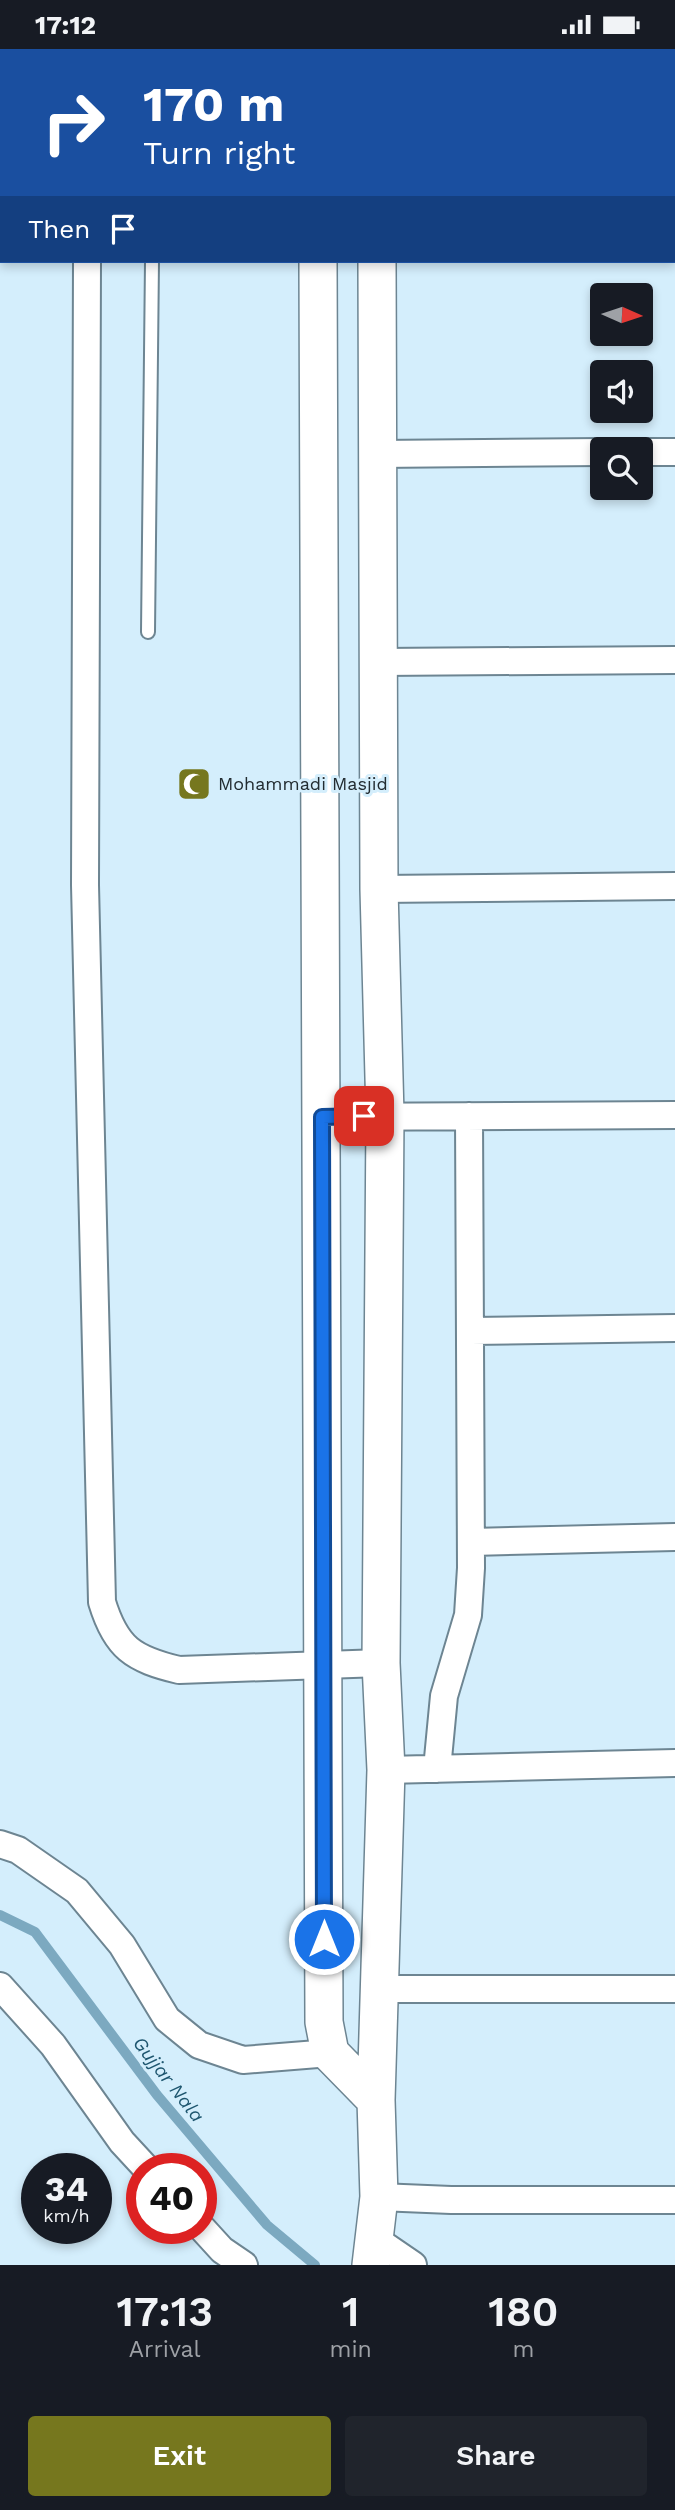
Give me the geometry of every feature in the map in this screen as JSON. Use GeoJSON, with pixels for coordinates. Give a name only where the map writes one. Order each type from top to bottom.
{"type":"FeatureCollection","features":[{"type":"Feature","properties":{"kind":"street"},"geometry":{"type":"LineString","coordinates":[[87,263],[85,885],[102,1602],[109,1627],[126,1650],[151,1663],[179,1669],[381,1663]]}},
{"type":"Feature","properties":{"kind":"street"},"geometry":{"type":"LineString","coordinates":[[318,263],[324,2022],[330,2053],[376,2100]]}},
{"type":"Feature","properties":{"kind":"street"},"geometry":{"type":"LineString","coordinates":[[377,263],[379,889],[385,1115],[381,1663],[386,1770],[376,2100],[379,2197],[373,2252],[413,2265]]}},
{"type":"Feature","properties":{"kind":"street"},"geometry":{"type":"LineString","coordinates":[[653,452],[675,452]]}},
{"type":"Feature","properties":{"kind":"street"},"geometry":{"type":"LineString","coordinates":[[377,454],[590,453]]}},
{"type":"Feature","properties":{"kind":"street"},"geometry":{"type":"LineString","coordinates":[[380,662],[675,660]]}},
{"type":"Feature","properties":{"kind":"street"},"geometry":{"type":"LineString","coordinates":[[379,889],[675,886]]}},
{"type":"Feature","properties":{"kind":"street"},"geometry":{"type":"LineString","coordinates":[[322,1117],[675,1115]]}},
{"type":"Feature","properties":{"kind":"street"},"geometry":{"type":"LineString","coordinates":[[437,1769],[444,1696],[468,1615],[472,1542],[469,1116]]}},
{"type":"Feature","properties":{"kind":"street"},"geometry":{"type":"LineString","coordinates":[[471,1331],[675,1328]]}},
{"type":"Feature","properties":{"kind":"street"},"geometry":{"type":"LineString","coordinates":[[472,1542],[675,1537]]}},
{"type":"Feature","properties":{"kind":"street"},"geometry":{"type":"LineString","coordinates":[[386,1770],[675,1763]]}},
{"type":"Feature","properties":{"kind":"street"},"geometry":{"type":"LineString","coordinates":[[0,1845],[18,1850],[78,1891],[122,1945],[167,2019],[199,2045],[243,2060],[330,2053]]}},
{"type":"Feature","properties":{"kind":"street"},"geometry":{"type":"LineString","coordinates":[[0,1986],[53,2045],[132,2153]]}},
{"type":"Feature","properties":{"kind":"street"},"geometry":{"type":"LineString","coordinates":[[380,1989],[675,1989]]}},
{"type":"Feature","properties":{"kind":"street"},"geometry":{"type":"LineString","coordinates":[[379,2197],[450,2200],[675,2200]]}},
{"type":"Feature","properties":{"kind":"street"},"geometry":{"type":"LineString","coordinates":[[213,2257],[244,2265]]}},
{"type":"Feature","properties":{"kind":"lane"},"geometry":{"type":"LineString","coordinates":[[148,632],[152,263]]}},
{"type":"Feature","properties":{"kind":"waterway","name":"Gujjar Nala"},"geometry":{"type":"LineString","coordinates":[[0,1915],[35,1932],[157,2095],[267,2225],[315,2265]]}},
{"type":"Feature","properties":{"kind":"place","name":"Mohammadi Masjid"},"geometry":{"type":"Point","coordinates":[194,784]}},
{"type":"Feature","properties":{"kind":"route"},"geometry":{"type":"LineString","coordinates":[[324,1939],[322,1117],[364,1116]]}}]}
